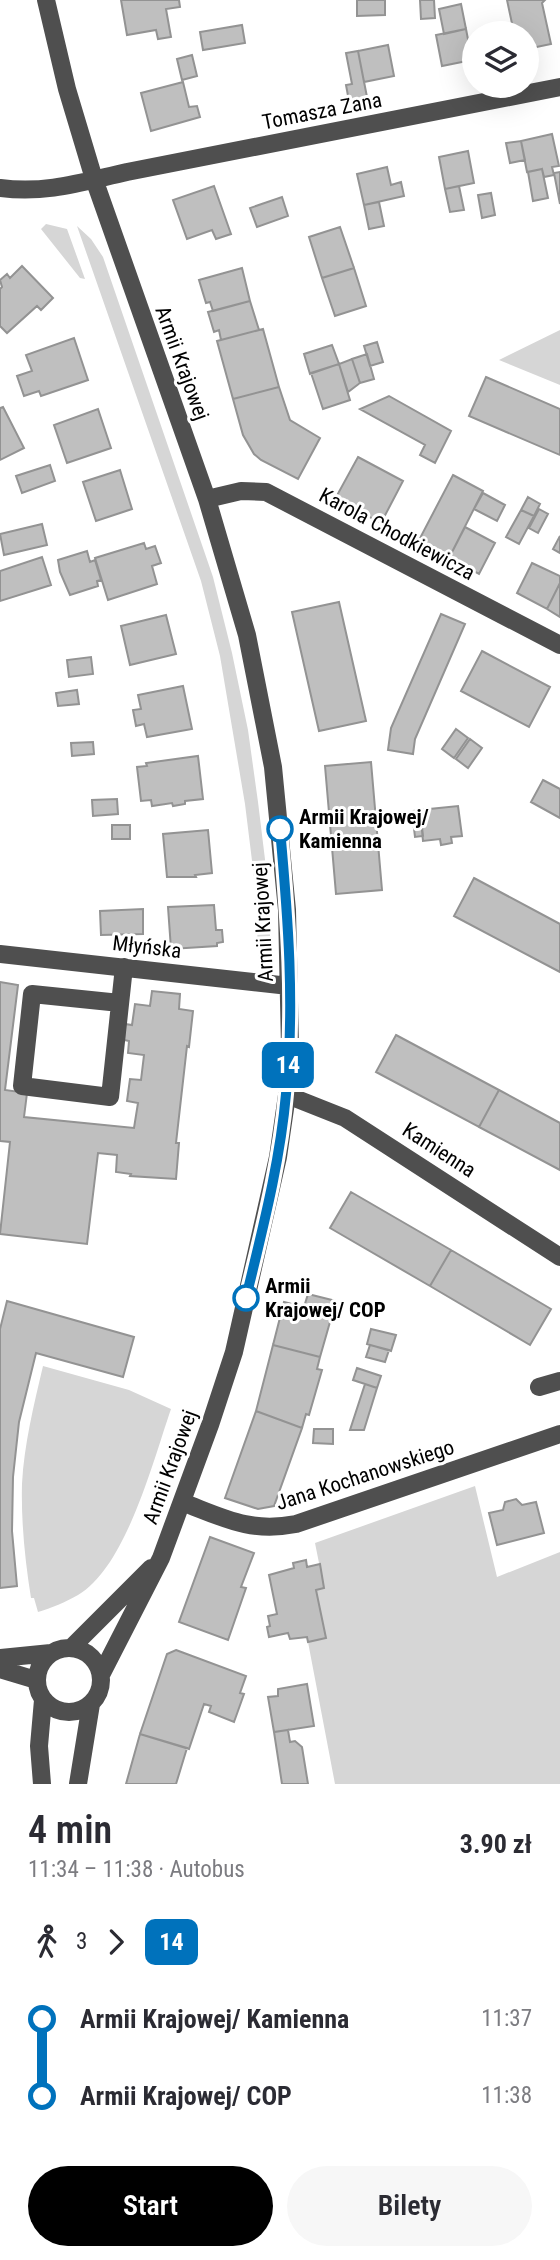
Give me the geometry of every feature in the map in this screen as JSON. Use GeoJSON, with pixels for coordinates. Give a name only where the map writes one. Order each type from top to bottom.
{"type":"FeatureCollection","features":[{"type":"Feature","properties":{"kind":"street","name":"Armii Krajowej"},"geometry":{"type":"LineString","coordinates":[[46,0],[67,89],[93,179],[207,499],[247,635],[273,766],[287,909],[290,1047],[286,1095],[275,1170],[234,1352],[161,1558],[101,1675]]}},
{"type":"Feature","properties":{"kind":"street","name":"Tomasza Zana"},"geometry":{"type":"LineString","coordinates":[[0,188],[40,191],[560,87]]}},
{"type":"Feature","properties":{"kind":"street","name":"Karola Chodkiewicza"},"geometry":{"type":"LineString","coordinates":[[207,499],[241,491],[266,492],[560,645]]}},
{"type":"Feature","properties":{"kind":"street","name":"Młyńska"},"geometry":{"type":"LineString","coordinates":[[0,954],[289,986]]}},
{"type":"Feature","properties":{"kind":"street"},"geometry":{"type":"LineString","coordinates":[[120,1003],[32,994],[22,1086],[110,1097],[124,967]]}},
{"type":"Feature","properties":{"kind":"street","name":"Kamienna"},"geometry":{"type":"LineString","coordinates":[[286,1095],[345,1118],[560,1257]]}},
{"type":"Feature","properties":{"kind":"street"},"geometry":{"type":"LineString","coordinates":[[539,1387],[560,1381]]}},
{"type":"Feature","properties":{"kind":"street","name":"Jana Kochanowskiego"},"geometry":{"type":"LineString","coordinates":[[182,1502],[252,1527],[289,1526],[560,1434]]}},
{"type":"Feature","properties":{"kind":"street"},"geometry":{"type":"LineString","coordinates":[[71,1648],[161,1558]]}},
{"type":"Feature","properties":{"kind":"street"},"geometry":{"type":"LineString","coordinates":[[0,1658],[51,1653],[71,1648],[90,1657],[101,1675],[100,1685],[91,1704],[78,1784]]}},
{"type":"Feature","properties":{"kind":"street"},"geometry":{"type":"LineString","coordinates":[[51,1653],[43,1661],[36,1680],[43,1700],[61,1711],[82,1710],[91,1704]]}},
{"type":"Feature","properties":{"kind":"street"},"geometry":{"type":"LineString","coordinates":[[0,1669],[36,1680]]}},
{"type":"Feature","properties":{"kind":"street"},"geometry":{"type":"LineString","coordinates":[[42,1784],[39,1746],[43,1700]]}},
{"type":"Feature","properties":{"kind":"shaded area"},"geometry":{"type":"Polygon","coordinates":[[[46,224],[67,229],[85,279],[80,278],[41,229],[46,224]]]}},
{"type":"Feature","properties":{"kind":"shaded area"},"geometry":{"type":"Polygon","coordinates":[[[77,226],[91,239],[103,257],[213,577],[232,653],[248,730],[268,884],[271,961],[259,969],[255,885],[245,804],[220,656],[201,581],[77,226]]]}},
{"type":"Feature","properties":{"kind":"shaded area"},"geometry":{"type":"Polygon","coordinates":[[[560,330],[560,385],[499,360],[560,330]]]}},
{"type":"Feature","properties":{"kind":"shaded area"},"geometry":{"type":"Polygon","coordinates":[[[43,1366],[129,1390],[171,1409],[136,1511],[110,1561],[95,1581],[78,1595],[38,1612],[34,1598],[31,1598],[27,1569],[22,1484],[27,1440],[43,1366]]]}},
{"type":"Feature","properties":{"kind":"shaded area"},"geometry":{"type":"Polygon","coordinates":[[[475,1486],[497,1577],[560,1552],[560,1784],[335,1784],[308,1642],[326,1638],[316,1590],[324,1588],[315,1543],[475,1486]]]}},
{"type":"Feature","properties":{"kind":"building"},"geometry":{"type":"Polygon","coordinates":[[[121,0],[179,0],[180,7],[166,9],[171,37],[158,39],[156,30],[127,35],[121,0]]]}},
{"type":"Feature","properties":{"kind":"building"},"geometry":{"type":"Polygon","coordinates":[[[357,0],[385,0],[385,15],[357,16],[357,0]]]}},
{"type":"Feature","properties":{"kind":"building"},"geometry":{"type":"Polygon","coordinates":[[[420,0],[434,0],[435,18],[421,19],[420,0]]]}},
{"type":"Feature","properties":{"kind":"building"},"geometry":{"type":"Polygon","coordinates":[[[507,0],[545,0],[542,3],[551,44],[539,46],[539,21],[511,21],[507,0]]]}},
{"type":"Feature","properties":{"kind":"building"},"geometry":{"type":"Polygon","coordinates":[[[461,4],[464,21],[462,21],[462,30],[444,34],[439,9],[461,4]]]}},
{"type":"Feature","properties":{"kind":"building"},"geometry":{"type":"Polygon","coordinates":[[[242,25],[245,43],[203,50],[200,32],[242,25]]]}},
{"type":"Feature","properties":{"kind":"building"},"geometry":{"type":"Polygon","coordinates":[[[462,30],[462,62],[442,66],[436,35],[462,30]]]}},
{"type":"Feature","properties":{"kind":"building"},"geometry":{"type":"Polygon","coordinates":[[[388,45],[394,76],[364,82],[358,51],[388,45]]]}},
{"type":"Feature","properties":{"kind":"building"},"geometry":{"type":"Polygon","coordinates":[[[358,51],[367,97],[349,101],[346,85],[352,84],[346,53],[358,51]]]}},
{"type":"Feature","properties":{"kind":"building"},"geometry":{"type":"Polygon","coordinates":[[[192,55],[197,76],[182,80],[177,59],[192,55]]]}},
{"type":"Feature","properties":{"kind":"building"},"geometry":{"type":"Polygon","coordinates":[[[183,82],[189,107],[197,106],[200,117],[151,131],[141,93],[183,82]]]}},
{"type":"Feature","properties":{"kind":"building"},"geometry":{"type":"Polygon","coordinates":[[[552,134],[559,166],[552,167],[554,175],[544,177],[542,169],[527,172],[521,141],[552,134]]]}},
{"type":"Feature","properties":{"kind":"building"},"geometry":{"type":"Polygon","coordinates":[[[521,141],[525,160],[510,163],[506,143],[521,141]]]}},
{"type":"Feature","properties":{"kind":"building"},"geometry":{"type":"Polygon","coordinates":[[[468,151],[474,183],[445,189],[439,157],[468,151]]]}},
{"type":"Feature","properties":{"kind":"building"},"geometry":{"type":"Polygon","coordinates":[[[387,167],[391,185],[401,182],[404,196],[364,205],[357,174],[387,167]]]}},
{"type":"Feature","properties":{"kind":"building"},"geometry":{"type":"Polygon","coordinates":[[[542,169],[548,198],[533,201],[528,172],[542,169]]]}},
{"type":"Feature","properties":{"kind":"building"},"geometry":{"type":"Polygon","coordinates":[[[560,172],[560,204],[554,173],[560,172]]]}},
{"type":"Feature","properties":{"kind":"building"},"geometry":{"type":"Polygon","coordinates":[[[214,186],[231,234],[216,239],[212,230],[187,239],[173,200],[214,186]]]}},
{"type":"Feature","properties":{"kind":"building"},"geometry":{"type":"Polygon","coordinates":[[[459,186],[464,210],[450,212],[445,189],[459,186]]]}},
{"type":"Feature","properties":{"kind":"building"},"geometry":{"type":"Polygon","coordinates":[[[491,193],[495,215],[482,218],[478,195],[491,193]]]}},
{"type":"Feature","properties":{"kind":"building"},"geometry":{"type":"Polygon","coordinates":[[[282,197],[288,216],[257,227],[250,208],[282,197]]]}},
{"type":"Feature","properties":{"kind":"building"},"geometry":{"type":"Polygon","coordinates":[[[379,202],[384,226],[369,229],[364,205],[379,202]]]}},
{"type":"Feature","properties":{"kind":"building"},"geometry":{"type":"Polygon","coordinates":[[[340,227],[354,268],[322,278],[309,237],[340,227]]]}},
{"type":"Feature","properties":{"kind":"building"},"geometry":{"type":"Polygon","coordinates":[[[22,266],[53,298],[41,310],[37,306],[7,333],[0,326],[0,280],[7,274],[10,278],[22,266]]]}},
{"type":"Feature","properties":{"kind":"building"},"geometry":{"type":"Polygon","coordinates":[[[242,268],[250,301],[213,311],[210,302],[206,303],[199,280],[242,268]]]}},
{"type":"Feature","properties":{"kind":"building"},"geometry":{"type":"Polygon","coordinates":[[[354,268],[366,306],[335,316],[322,278],[354,268]]]}},
{"type":"Feature","properties":{"kind":"building"},"geometry":{"type":"Polygon","coordinates":[[[250,301],[259,330],[221,340],[219,330],[214,332],[208,312],[250,301]]]}},
{"type":"Feature","properties":{"kind":"building"},"geometry":{"type":"Polygon","coordinates":[[[263,329],[279,387],[233,399],[217,341],[263,329]]]}},
{"type":"Feature","properties":{"kind":"building"},"geometry":{"type":"Polygon","coordinates":[[[74,338],[88,380],[41,396],[39,391],[24,396],[17,376],[32,371],[26,355],[74,338]]]}},
{"type":"Feature","properties":{"kind":"building"},"geometry":{"type":"Polygon","coordinates":[[[377,342],[383,362],[370,366],[364,346],[377,342]]]}},
{"type":"Feature","properties":{"kind":"building"},"geometry":{"type":"Polygon","coordinates":[[[332,345],[339,364],[310,374],[304,354],[332,345]]]}},
{"type":"Feature","properties":{"kind":"building"},"geometry":{"type":"Polygon","coordinates":[[[367,354],[374,379],[360,383],[352,359],[367,354]]]}},
{"type":"Feature","properties":{"kind":"building"},"geometry":{"type":"Polygon","coordinates":[[[352,359],[360,383],[348,392],[339,364],[352,359]]]}},
{"type":"Feature","properties":{"kind":"building"},"geometry":{"type":"Polygon","coordinates":[[[339,364],[350,400],[323,409],[311,373],[339,364]]]}},
{"type":"Feature","properties":{"kind":"building"},"geometry":{"type":"Polygon","coordinates":[[[486,377],[560,409],[560,455],[469,416],[486,377]]]}},
{"type":"Feature","properties":{"kind":"building"},"geometry":{"type":"Polygon","coordinates":[[[279,387],[290,420],[320,438],[298,479],[254,454],[243,435],[233,399],[279,387]]]}},
{"type":"Feature","properties":{"kind":"building"},"geometry":{"type":"Polygon","coordinates":[[[389,396],[451,431],[435,463],[420,455],[425,445],[360,409],[389,396]]]}},
{"type":"Feature","properties":{"kind":"building"},"geometry":{"type":"Polygon","coordinates":[[[3,407],[24,448],[0,460],[0,408],[3,407]]]}},
{"type":"Feature","properties":{"kind":"building"},"geometry":{"type":"Polygon","coordinates":[[[98,409],[111,448],[67,463],[54,425],[98,409]]]}},
{"type":"Feature","properties":{"kind":"building"},"geometry":{"type":"Polygon","coordinates":[[[358,457],[403,481],[381,523],[335,499],[358,457]]]}},
{"type":"Feature","properties":{"kind":"building"},"geometry":{"type":"Polygon","coordinates":[[[50,465],[55,481],[22,493],[16,476],[50,465]]]}},
{"type":"Feature","properties":{"kind":"building"},"geometry":{"type":"Polygon","coordinates":[[[120,470],[132,509],[96,521],[83,482],[120,470]]]}},
{"type":"Feature","properties":{"kind":"building"},"geometry":{"type":"Polygon","coordinates":[[[453,475],[483,491],[449,558],[418,542],[453,475]]]}},
{"type":"Feature","properties":{"kind":"building"},"geometry":{"type":"Polygon","coordinates":[[[483,493],[505,505],[497,521],[474,509],[483,493]]]}},
{"type":"Feature","properties":{"kind":"building"},"geometry":{"type":"Polygon","coordinates":[[[528,497],[540,504],[534,516],[521,510],[528,497]]]}},
{"type":"Feature","properties":{"kind":"building"},"geometry":{"type":"Polygon","coordinates":[[[539,509],[548,514],[538,533],[529,528],[539,509]]]}},
{"type":"Feature","properties":{"kind":"building"},"geometry":{"type":"Polygon","coordinates":[[[521,510],[534,516],[519,544],[506,537],[521,510]]]}},
{"type":"Feature","properties":{"kind":"building"},"geometry":{"type":"Polygon","coordinates":[[[42,524],[47,545],[4,555],[0,534],[42,524]]]}},
{"type":"Feature","properties":{"kind":"building"},"geometry":{"type":"Polygon","coordinates":[[[465,527],[495,543],[479,574],[449,558],[465,527]]]}},
{"type":"Feature","properties":{"kind":"building"},"geometry":{"type":"Polygon","coordinates":[[[560,536],[560,553],[553,549],[560,536]]]}},
{"type":"Feature","properties":{"kind":"building"},"geometry":{"type":"Polygon","coordinates":[[[144,543],[146,549],[155,546],[161,563],[152,566],[157,584],[108,600],[95,558],[144,543]]]}},
{"type":"Feature","properties":{"kind":"building"},"geometry":{"type":"Polygon","coordinates":[[[87,551],[90,562],[95,560],[101,580],[97,581],[98,586],[70,595],[58,560],[87,551]]]}},
{"type":"Feature","properties":{"kind":"building"},"geometry":{"type":"Polygon","coordinates":[[[42,557],[51,585],[0,601],[0,571],[42,557]]]}},
{"type":"Feature","properties":{"kind":"building"},"geometry":{"type":"Polygon","coordinates":[[[532,563],[560,576],[560,583],[547,609],[517,593],[532,563]]]}},
{"type":"Feature","properties":{"kind":"building"},"geometry":{"type":"Polygon","coordinates":[[[560,583],[560,617],[547,609],[560,583]]]}},
{"type":"Feature","properties":{"kind":"building"},"geometry":{"type":"Polygon","coordinates":[[[339,602],[366,721],[319,731],[292,612],[339,602]]]}},
{"type":"Feature","properties":{"kind":"building"},"geometry":{"type":"Polygon","coordinates":[[[441,614],[465,624],[415,739],[413,754],[388,750],[391,728],[441,614]]]}},
{"type":"Feature","properties":{"kind":"building"},"geometry":{"type":"Polygon","coordinates":[[[166,615],[176,654],[130,665],[121,626],[166,615]]]}},
{"type":"Feature","properties":{"kind":"building"},"geometry":{"type":"Polygon","coordinates":[[[482,651],[550,687],[529,727],[461,691],[482,651]]]}},
{"type":"Feature","properties":{"kind":"building"},"geometry":{"type":"Polygon","coordinates":[[[91,657],[93,674],[69,677],[67,660],[91,657]]]}},
{"type":"Feature","properties":{"kind":"building"},"geometry":{"type":"Polygon","coordinates":[[[183,686],[192,729],[147,737],[144,724],[136,726],[133,710],[141,709],[138,695],[183,686]]]}},
{"type":"Feature","properties":{"kind":"building"},"geometry":{"type":"Polygon","coordinates":[[[77,690],[79,704],[58,706],[56,693],[77,690]]]}},
{"type":"Feature","properties":{"kind":"building"},"geometry":{"type":"Polygon","coordinates":[[[456,729],[468,738],[454,758],[442,749],[456,729]]]}},
{"type":"Feature","properties":{"kind":"building"},"geometry":{"type":"Polygon","coordinates":[[[470,739],[482,748],[468,768],[456,759],[470,739]]]}},
{"type":"Feature","properties":{"kind":"building"},"geometry":{"type":"Polygon","coordinates":[[[93,742],[94,754],[72,756],[71,743],[93,742]]]}},
{"type":"Feature","properties":{"kind":"building"},"geometry":{"type":"Polygon","coordinates":[[[198,756],[203,799],[185,801],[185,804],[173,806],[172,803],[152,806],[151,800],[141,801],[137,767],[147,766],[146,763],[198,756]]]}},
{"type":"Feature","properties":{"kind":"building"},"geometry":{"type":"Polygon","coordinates":[[[371,762],[382,890],[336,894],[325,766],[371,762]]]}},
{"type":"Feature","properties":{"kind":"building"},"geometry":{"type":"Polygon","coordinates":[[[543,780],[560,789],[560,818],[531,802],[543,780]]]}},
{"type":"Feature","properties":{"kind":"building"},"geometry":{"type":"Polygon","coordinates":[[[117,799],[118,814],[93,816],[92,800],[117,799]]]}},
{"type":"Feature","properties":{"kind":"building"},"geometry":{"type":"Polygon","coordinates":[[[458,806],[462,836],[451,837],[452,843],[441,845],[440,839],[423,841],[420,810],[458,806]]]}},
{"type":"Feature","properties":{"kind":"building"},"geometry":{"type":"Polygon","coordinates":[[[420,810],[423,836],[415,837],[412,811],[420,810]]]}},
{"type":"Feature","properties":{"kind":"building"},"geometry":{"type":"Polygon","coordinates":[[[112,825],[130,825],[130,839],[112,839],[112,825]]]}},
{"type":"Feature","properties":{"kind":"building"},"geometry":{"type":"Polygon","coordinates":[[[208,830],[212,873],[195,875],[196,877],[167,877],[163,834],[208,830]]]}},
{"type":"Feature","properties":{"kind":"building"},"geometry":{"type":"Polygon","coordinates":[[[474,878],[560,924],[560,972],[454,916],[474,878]]]}},
{"type":"Feature","properties":{"kind":"building"},"geometry":{"type":"Polygon","coordinates":[[[214,905],[216,930],[222,930],[223,942],[217,943],[217,946],[171,949],[168,907],[214,905]]]}},
{"type":"Feature","properties":{"kind":"building"},"geometry":{"type":"Polygon","coordinates":[[[143,909],[143,934],[101,935],[100,911],[143,909]]]}},
{"type":"Feature","properties":{"kind":"building"},"geometry":{"type":"Polygon","coordinates":[[[0,982],[18,985],[5,1090],[27,1093],[24,1117],[134,1128],[138,1103],[127,1101],[130,1079],[141,1080],[144,1055],[128,1053],[129,1041],[124,1040],[125,1024],[132,1025],[135,1004],[150,1006],[152,991],[180,994],[179,1009],[193,1011],[176,1143],[179,1143],[176,1179],[130,1176],[131,1174],[116,1172],[117,1155],[98,1153],[87,1244],[0,1234],[10,1142],[0,1141],[0,982]]]}},
{"type":"Feature","properties":{"kind":"building"},"geometry":{"type":"Polygon","coordinates":[[[396,1035],[499,1090],[479,1127],[376,1072],[396,1035]]]}},
{"type":"Feature","properties":{"kind":"building"},"geometry":{"type":"Polygon","coordinates":[[[499,1090],[560,1123],[560,1170],[479,1127],[499,1090]]]}},
{"type":"Feature","properties":{"kind":"building"},"geometry":{"type":"Polygon","coordinates":[[[351,1192],[451,1250],[430,1286],[330,1228],[351,1192]]]}},
{"type":"Feature","properties":{"kind":"building"},"geometry":{"type":"Polygon","coordinates":[[[451,1250],[551,1309],[530,1345],[430,1286],[451,1250]]]}},
{"type":"Feature","properties":{"kind":"building"},"geometry":{"type":"Polygon","coordinates":[[[308,1294],[336,1301],[320,1357],[273,1345],[284,1302],[304,1307],[308,1294]]]}},
{"type":"Feature","properties":{"kind":"building"},"geometry":{"type":"Polygon","coordinates":[[[7,1301],[134,1337],[123,1377],[36,1353],[19,1422],[13,1477],[12,1531],[17,1586],[0,1588],[0,1329],[7,1301]]]}},
{"type":"Feature","properties":{"kind":"building"},"geometry":{"type":"Polygon","coordinates":[[[371,1329],[396,1335],[391,1351],[367,1344],[371,1329]]]}},
{"type":"Feature","properties":{"kind":"building"},"geometry":{"type":"Polygon","coordinates":[[[273,1345],[320,1357],[317,1369],[322,1370],[309,1415],[306,1414],[302,1428],[256,1411],[273,1345]]]}},
{"type":"Feature","properties":{"kind":"building"},"geometry":{"type":"Polygon","coordinates":[[[370,1345],[389,1350],[385,1362],[366,1357],[370,1345]]]}},
{"type":"Feature","properties":{"kind":"building"},"geometry":{"type":"Polygon","coordinates":[[[357,1368],[381,1376],[377,1388],[353,1380],[357,1368]]]}},
{"type":"Feature","properties":{"kind":"building"},"geometry":{"type":"Polygon","coordinates":[[[365,1384],[377,1388],[364,1430],[350,1430],[365,1384]]]}},
{"type":"Feature","properties":{"kind":"building"},"geometry":{"type":"Polygon","coordinates":[[[256,1411],[302,1428],[274,1506],[258,1509],[225,1498],[256,1411]]]}},
{"type":"Feature","properties":{"kind":"building"},"geometry":{"type":"Polygon","coordinates":[[[314,1429],[333,1429],[333,1444],[313,1443],[314,1429]]]}},
{"type":"Feature","properties":{"kind":"building"},"geometry":{"type":"Polygon","coordinates":[[[516,1499],[522,1505],[536,1502],[544,1533],[497,1545],[489,1513],[503,1510],[505,1502],[516,1499]]]}},
{"type":"Feature","properties":{"kind":"building"},"geometry":{"type":"Polygon","coordinates":[[[210,1537],[254,1553],[241,1587],[246,1588],[228,1640],[179,1622],[210,1537]]]}},
{"type":"Feature","properties":{"kind":"building"},"geometry":{"type":"Polygon","coordinates":[[[306,1560],[307,1567],[320,1564],[324,1588],[316,1590],[326,1638],[308,1642],[307,1637],[290,1639],[288,1633],[269,1637],[268,1616],[277,1614],[269,1575],[294,1568],[293,1563],[306,1560]]]}},
{"type":"Feature","properties":{"kind":"building"},"geometry":{"type":"Polygon","coordinates":[[[176,1650],[246,1676],[240,1693],[244,1694],[234,1722],[209,1712],[211,1706],[204,1704],[189,1749],[140,1734],[167,1654],[176,1650]]]}},
{"type":"Feature","properties":{"kind":"building"},"geometry":{"type":"Polygon","coordinates":[[[307,1684],[314,1726],[274,1732],[268,1697],[278,1696],[278,1689],[307,1684]]]}},
{"type":"Feature","properties":{"kind":"building"},"geometry":{"type":"Polygon","coordinates":[[[288,1730],[290,1742],[295,1741],[302,1747],[308,1784],[282,1784],[274,1732],[288,1730]]]}},
{"type":"Feature","properties":{"kind":"building"},"geometry":{"type":"Polygon","coordinates":[[[140,1734],[187,1748],[176,1784],[126,1784],[140,1734]]]}},
{"type":"Feature","properties":{"kind":"bus line","name":"14"},"geometry":{"type":"LineString","coordinates":[[246,1298],[278,1157],[290,1047],[287,909],[280,829]]}},
{"type":"Feature","properties":{"kind":"place","name":"Armii Krajowej/ Kamienna"},"geometry":{"type":"Point","coordinates":[280,829]}},
{"type":"Feature","properties":{"kind":"place","name":"Armii Krajowej/ COP"},"geometry":{"type":"Point","coordinates":[246,1298]}}]}
